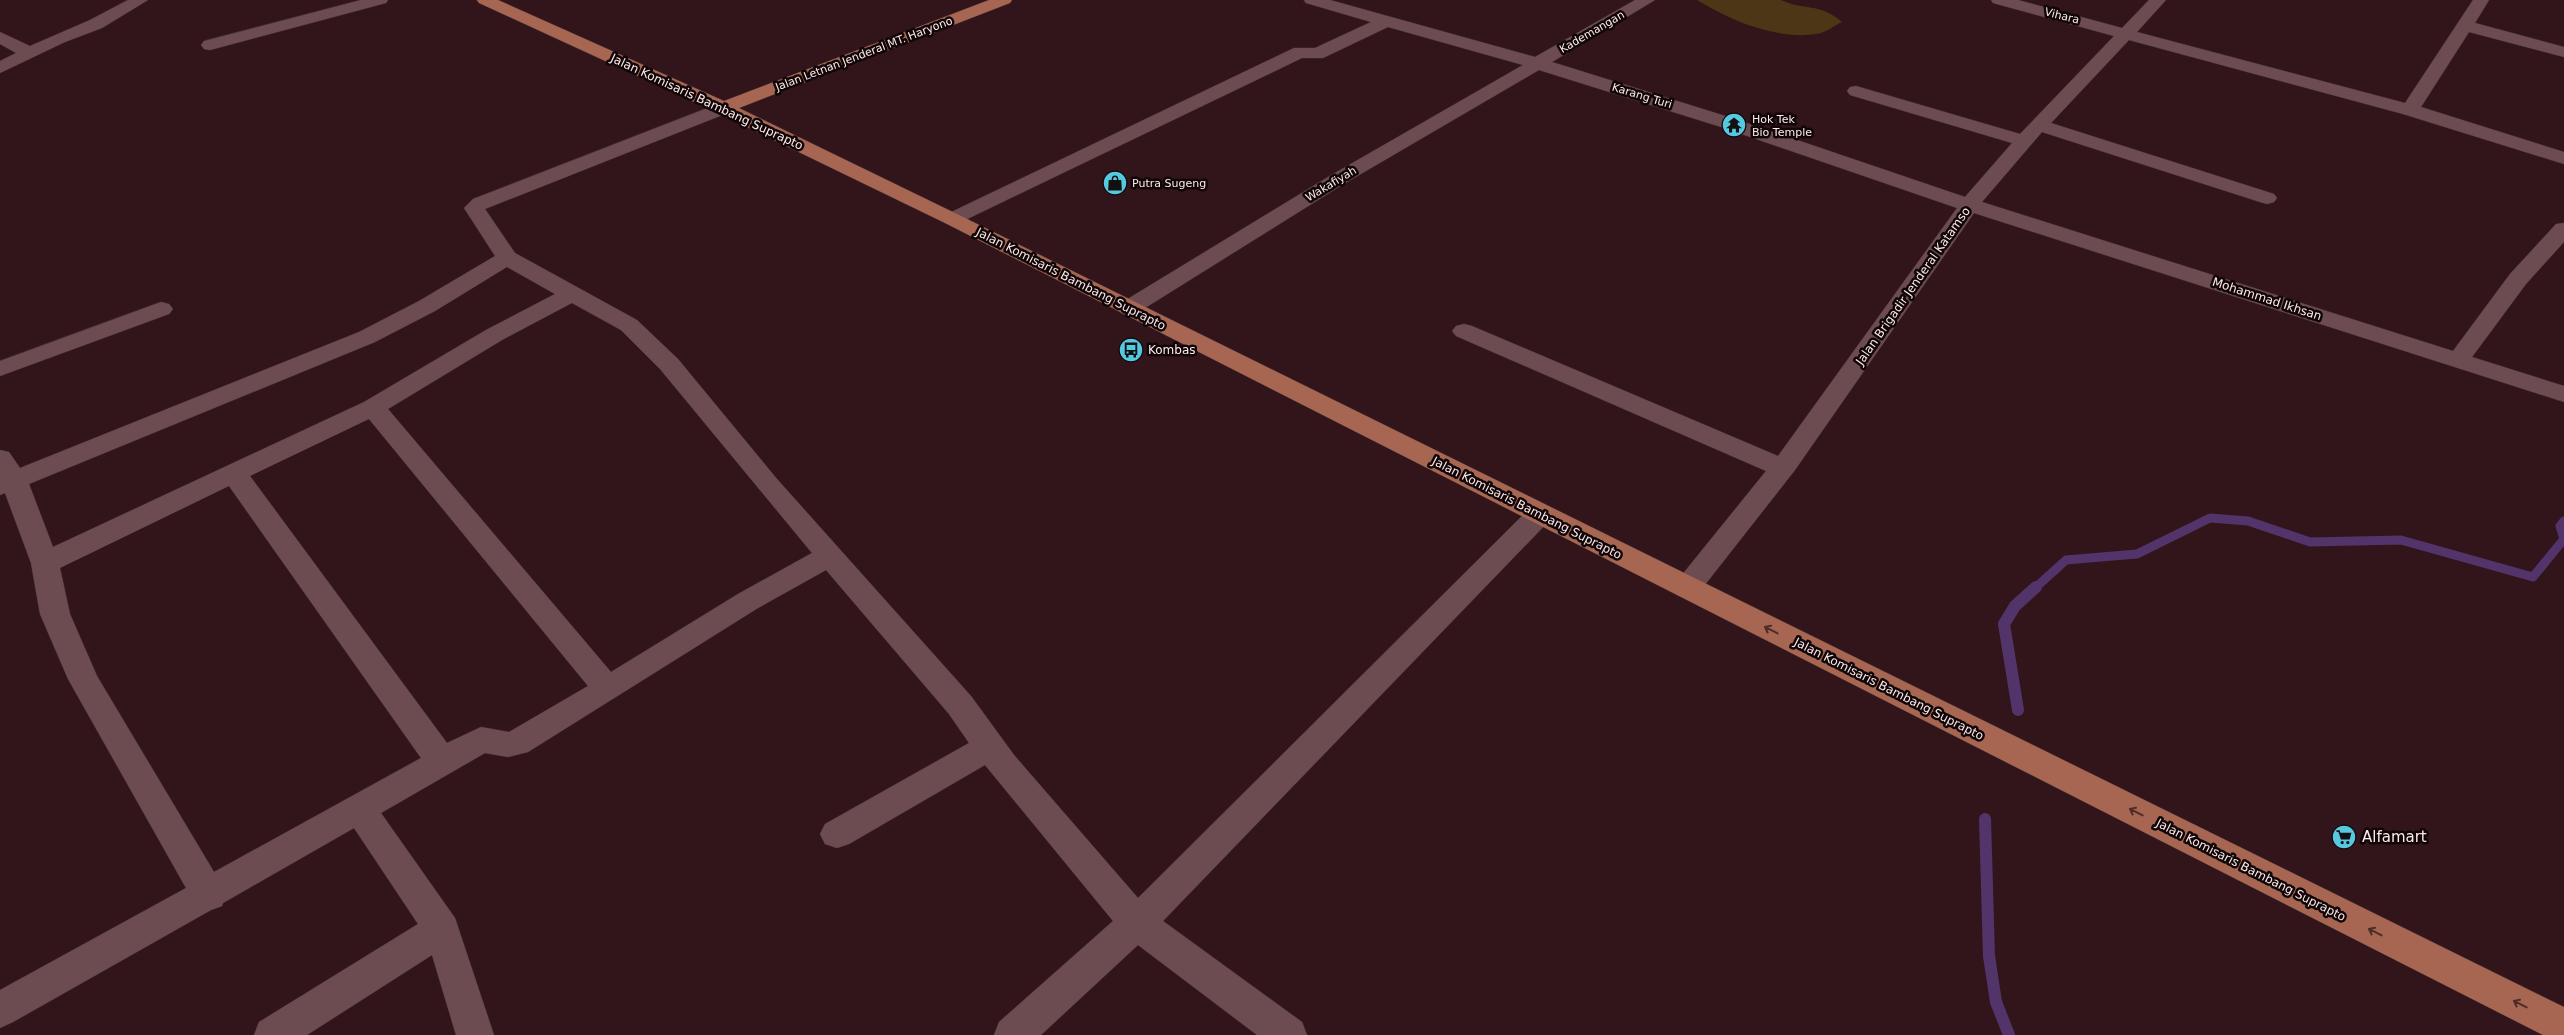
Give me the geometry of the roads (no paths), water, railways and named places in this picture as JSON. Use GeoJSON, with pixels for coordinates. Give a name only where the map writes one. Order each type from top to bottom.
{"type":"FeatureCollection","features":[{"type":"Feature","properties":{"kind":"main road","name":"Jalan Komisaris Bambang Suprapto"},"geometry":{"type":"LineString","coordinates":[[485,0],[723,108],[952,219],[1539,515],[2564,1026]]}},
{"type":"Feature","properties":{"kind":"main road","name":"Jalan Letnan Jenderal MT. Haryono"},"geometry":{"type":"LineString","coordinates":[[723,108],[1004,0]]}},
{"type":"Feature","properties":{"kind":"street"},"geometry":{"type":"LineString","coordinates":[[0,68],[96,24],[140,0]]}},
{"type":"Feature","properties":{"kind":"street"},"geometry":{"type":"LineString","coordinates":[[210,45],[380,0]]}},
{"type":"Feature","properties":{"kind":"street","name":"Karang Turi"},"geometry":{"type":"LineString","coordinates":[[1312,0],[1536,64],[1728,123],[1969,205]]}},
{"type":"Feature","properties":{"kind":"street","name":"Kademangan"},"geometry":{"type":"LineString","coordinates":[[1536,64],[1647,0]]}},
{"type":"Feature","properties":{"kind":"street","name":"Vihara"},"geometry":{"type":"LineString","coordinates":[[1999,0],[2410,110],[2564,158]]}},
{"type":"Feature","properties":{"kind":"street","name":"Jalan Brigadir Jenderal Katamso"},"geometry":{"type":"LineString","coordinates":[[1687,588],[1783,468],[1862,360],[1969,205],[2031,133],[2158,0]]}},
{"type":"Feature","properties":{"kind":"street"},"geometry":{"type":"LineString","coordinates":[[2410,110],[2481,0]]}},
{"type":"Feature","properties":{"kind":"street"},"geometry":{"type":"LineString","coordinates":[[952,219],[1300,52],[1317,54],[1385,22]]}},
{"type":"Feature","properties":{"kind":"street"},"geometry":{"type":"LineString","coordinates":[[2464,24],[2564,52]]}},
{"type":"Feature","properties":{"kind":"street"},"geometry":{"type":"LineString","coordinates":[[0,37],[30,53]]}},
{"type":"Feature","properties":{"kind":"street","name":"Wakafiyah"},"geometry":{"type":"LineString","coordinates":[[1129,308],[1335,181],[1536,64]]}},
{"type":"Feature","properties":{"kind":"street"},"geometry":{"type":"LineString","coordinates":[[1856,91],[2031,133],[2267,198]]}},
{"type":"Feature","properties":{"kind":"street"},"geometry":{"type":"LineString","coordinates":[[723,108],[476,205],[474,208],[507,258],[629,325],[668,364],[768,485],[960,705],[989,747],[1137,923],[1288,1035]]}},
{"type":"Feature","properties":{"kind":"street","name":"Mohammad Ikhsan"},"geometry":{"type":"LineString","coordinates":[[1969,205],[2564,394]]}},
{"type":"Feature","properties":{"kind":"street"},"geometry":{"type":"LineString","coordinates":[[2458,360],[2518,279],[2564,229]]}},
{"type":"Feature","properties":{"kind":"street"},"geometry":{"type":"LineString","coordinates":[[209,895],[83,679],[55,614],[45,563],[5,475],[367,337],[428,306],[507,258]]}},
{"type":"Feature","properties":{"kind":"street"},"geometry":{"type":"LineString","coordinates":[[45,563],[373,406],[494,336],[572,294]]}},
{"type":"Feature","properties":{"kind":"street"},"geometry":{"type":"LineString","coordinates":[[0,369],[162,308]]}},
{"type":"Feature","properties":{"kind":"street"},"geometry":{"type":"LineString","coordinates":[[1464,331],[1783,468]]}},
{"type":"Feature","properties":{"kind":"street"},"geometry":{"type":"LineString","coordinates":[[373,406],[608,689]]}},
{"type":"Feature","properties":{"kind":"street"},"geometry":{"type":"LineString","coordinates":[[233,472],[443,763]]}},
{"type":"Feature","properties":{"kind":"street"},"geometry":{"type":"LineString","coordinates":[[1013,1035],[1137,923],[1539,515]]}},
{"type":"Feature","properties":{"kind":"street"},"geometry":{"type":"LineString","coordinates":[[0,1010],[209,895],[481,740],[489,740],[507,746],[517,743],[608,689],[748,601],[831,555]]}},
{"type":"Feature","properties":{"kind":"street"},"geometry":{"type":"LineString","coordinates":[[837,834],[989,747]]}},
{"type":"Feature","properties":{"kind":"street"},"geometry":{"type":"LineString","coordinates":[[360,810],[442,929],[475,1035]]}},
{"type":"Feature","properties":{"kind":"street"},"geometry":{"type":"LineString","coordinates":[[273,1035],[442,929]]}},
{"type":"Feature","properties":{"kind":"waterway"},"geometry":{"type":"LineString","coordinates":[[2034,589],[2066,560],[2137,554],[2210,518],[2248,521],[2310,542],[2401,540],[2533,577],[2564,539],[2560,526],[2564,521]]}},
{"type":"Feature","properties":{"kind":"waterway"},"geometry":{"type":"LineString","coordinates":[[2018,710],[2004,624],[2015,606],[2036,587]]}},
{"type":"Feature","properties":{"kind":"waterway"},"geometry":{"type":"LineString","coordinates":[[1985,819],[1989,956],[1996,1002],[2009,1035]]}},
{"type":"Feature","properties":{"kind":"place","name":"Hok Tek Bio Temple"},"geometry":{"type":"Point","coordinates":[1734,125]}},
{"type":"Feature","properties":{"kind":"place","name":"Putra Sugeng"},"geometry":{"type":"Point","coordinates":[1115,183]}},
{"type":"Feature","properties":{"kind":"place","name":"Kombas"},"geometry":{"type":"Point","coordinates":[1131,350]}},
{"type":"Feature","properties":{"kind":"place","name":"Alfamart"},"geometry":{"type":"Point","coordinates":[2344,837]}}]}
